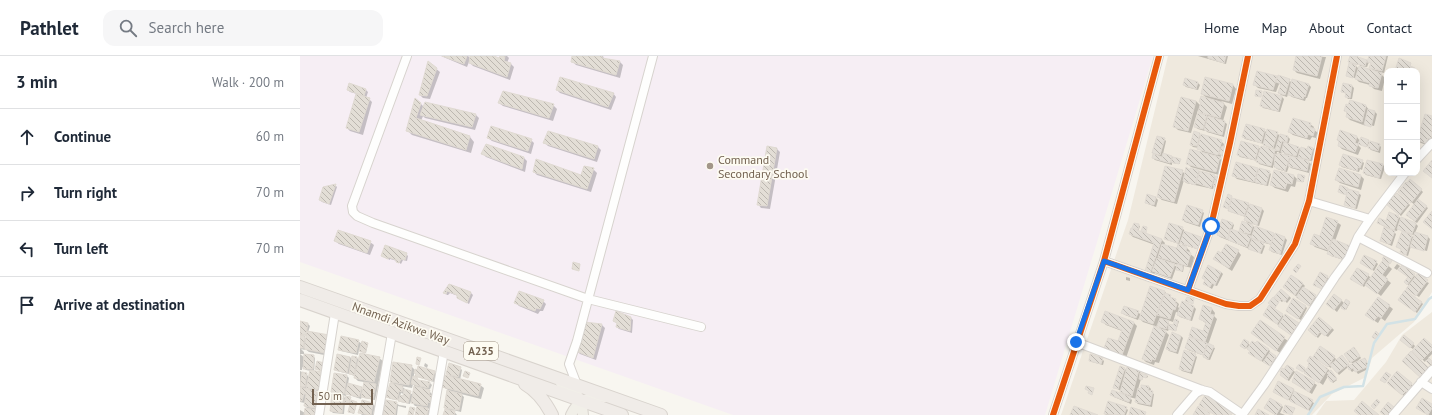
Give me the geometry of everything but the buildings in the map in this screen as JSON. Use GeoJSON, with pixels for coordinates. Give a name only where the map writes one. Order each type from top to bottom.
{"type":"FeatureCollection","features":[{"type":"Feature","properties":{"kind":"highway","name":"Nnamdi Azikwe Way"},"geometry":{"type":"LineString","coordinates":[[300,287],[661,415]]}},
{"type":"Feature","properties":{"kind":"highway","name":"Nnamdi Azikwe Way"},"geometry":{"type":"LineString","coordinates":[[300,300],[622,415]]}},
{"type":"Feature","properties":{"kind":"highway"},"geometry":{"type":"LineString","coordinates":[[507,374],[528,386],[539,395],[549,408],[552,415]]}},
{"type":"Feature","properties":{"kind":"main road"},"geometry":{"type":"LineString","coordinates":[[547,375],[566,385],[581,401],[582,415]]}},
{"type":"Feature","properties":{"kind":"main road"},"geometry":{"type":"LineString","coordinates":[[571,415],[581,401],[597,396],[609,397]]}},
{"type":"Feature","properties":{"kind":"street"},"geometry":{"type":"LineString","coordinates":[[407,56],[352,206],[353,212],[357,216],[588,299],[701,327]]}},
{"type":"Feature","properties":{"kind":"street"},"geometry":{"type":"LineString","coordinates":[[577,385],[569,364],[577,340],[653,56]]}},
{"type":"Feature","properties":{"kind":"street"},"geometry":{"type":"LineString","coordinates":[[1052,415],[1104,261],[1160,56]]}},
{"type":"Feature","properties":{"kind":"street"},"geometry":{"type":"LineString","coordinates":[[1188,290],[1211,226],[1248,56]]}},
{"type":"Feature","properties":{"kind":"street"},"geometry":{"type":"LineString","coordinates":[[1104,261],[1226,304],[1250,306],[1260,299],[1295,244],[1309,202],[1337,56]]}},
{"type":"Feature","properties":{"kind":"street"},"geometry":{"type":"LineString","coordinates":[[1420,156],[1432,143]]}},
{"type":"Feature","properties":{"kind":"street"},"geometry":{"type":"LineString","coordinates":[[1076,342],[1210,392],[1242,415],[1264,385],[1349,258],[1358,237],[1370,219],[1402,176]]}},
{"type":"Feature","properties":{"kind":"street"},"geometry":{"type":"LineString","coordinates":[[1309,202],[1370,219]]}},
{"type":"Feature","properties":{"kind":"street"},"geometry":{"type":"LineString","coordinates":[[1358,237],[1427,273]]}},
{"type":"Feature","properties":{"kind":"street"},"geometry":{"type":"LineString","coordinates":[[319,415],[335,313]]}},
{"type":"Feature","properties":{"kind":"street"},"geometry":{"type":"LineString","coordinates":[[378,415],[392,333]]}},
{"type":"Feature","properties":{"kind":"street"},"geometry":{"type":"LineString","coordinates":[[433,415],[444,351]]}},
{"type":"Feature","properties":{"kind":"street"},"geometry":{"type":"LineString","coordinates":[[1393,415],[1432,370]]}},
{"type":"Feature","properties":{"kind":"street"},"geometry":{"type":"LineString","coordinates":[[1421,382],[1432,389]]}},
{"type":"Feature","properties":{"kind":"street"},"geometry":{"type":"LineString","coordinates":[[1177,415],[1196,394],[1202,390]]}},
{"type":"Feature","properties":{"kind":"shaded area","name":"Command Secondary School"},"geometry":{"type":"Polygon","coordinates":[[[300,56],[1153,56],[1045,415],[733,415],[300,262],[300,56]]]}},
{"type":"Feature","properties":{"kind":"shaded area"},"geometry":{"type":"Polygon","coordinates":[[[1168,56],[1432,56],[1432,292],[1414,322],[1372,358],[1366,377],[1332,394],[1312,415],[1061,415],[1128,220],[1168,56]]]}},
{"type":"Feature","properties":{"kind":"shaded area"},"geometry":{"type":"Polygon","coordinates":[[[1432,312],[1432,415],[1316,415],[1326,401],[1354,400],[1386,362],[1402,335],[1432,312]]]}},
{"type":"Feature","properties":{"kind":"waterway"},"geometry":{"type":"LineString","coordinates":[[1308,415],[1320,397],[1344,387],[1363,386],[1374,343],[1387,324],[1415,319],[1432,297]]}},
{"type":"Feature","properties":{"kind":"cycle path"},"geometry":{"type":"LineString","coordinates":[[1053,415],[1104,261],[1159,56]]}},
{"type":"Feature","properties":{"kind":"cycle path"},"geometry":{"type":"LineString","coordinates":[[1188,290],[1211,226],[1248,56]]}},
{"type":"Feature","properties":{"kind":"cycle path"},"geometry":{"type":"LineString","coordinates":[[1104,261],[1226,304],[1250,306],[1260,299],[1295,244],[1309,201],[1337,56]]}},
{"type":"Feature","properties":{"kind":"place","name":"Command Secondary School"},"geometry":{"type":"Point","coordinates":[710,166]}},
{"type":"Feature","properties":{"kind":"route"},"geometry":{"type":"LineString","coordinates":[[1076,342],[1104,261],[1188,290],[1211,226]]}}]}
